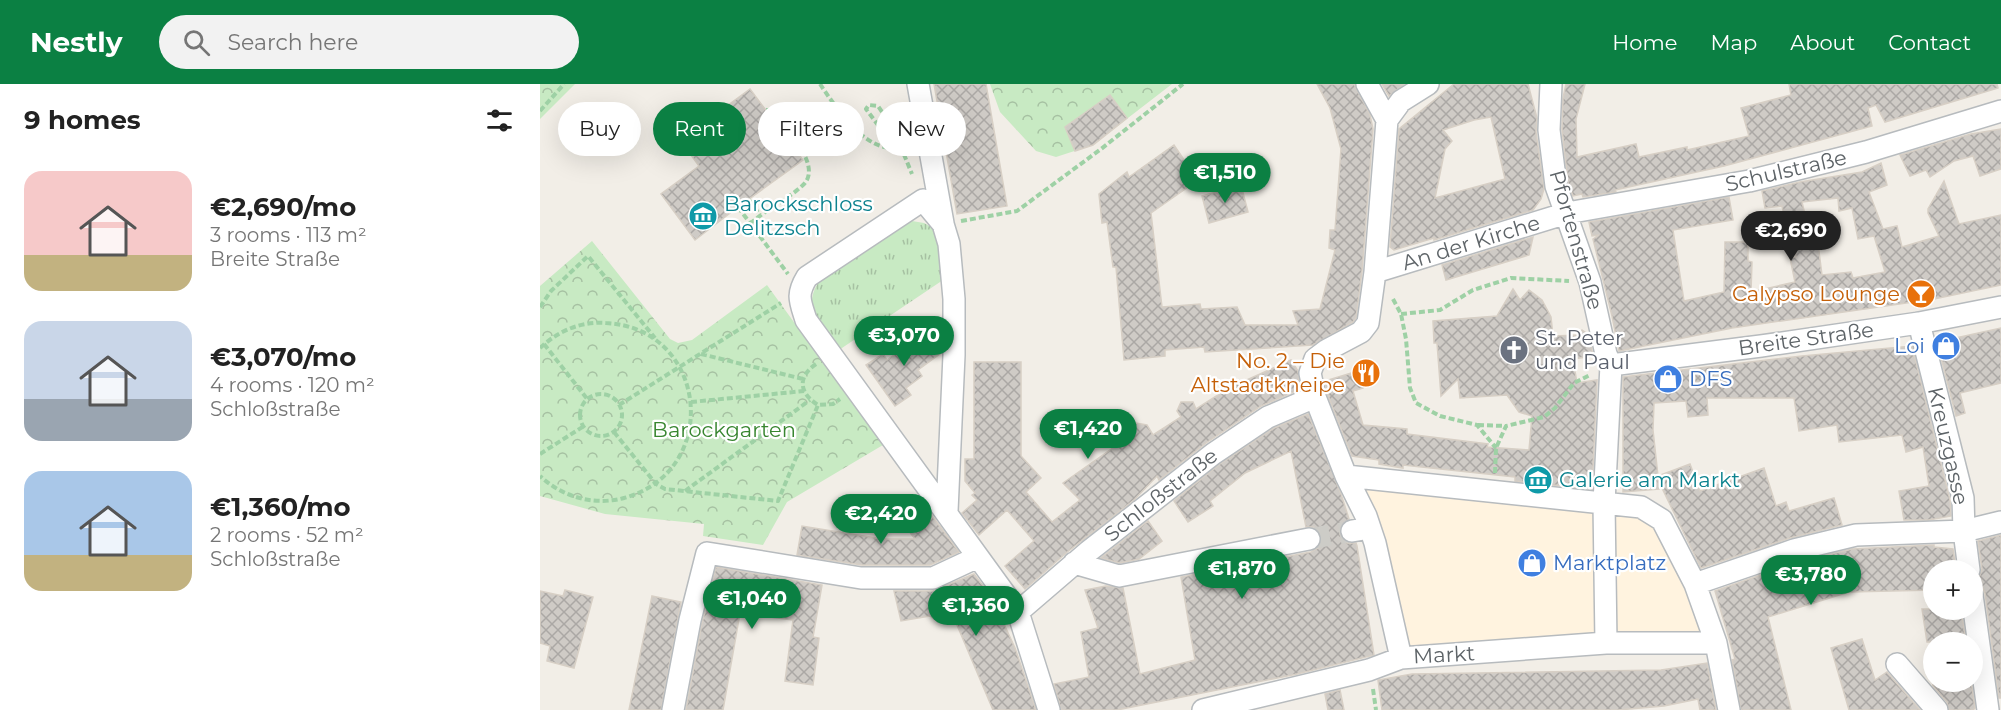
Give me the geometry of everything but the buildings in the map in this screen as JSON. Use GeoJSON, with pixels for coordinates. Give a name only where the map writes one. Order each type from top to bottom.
{"type":"FeatureCollection","features":[{"type":"Feature","properties":{"kind":"street"},"geometry":{"type":"LineString","coordinates":[[918,84],[943,224],[949,244],[954,299],[954,355],[946,510]]}},
{"type":"Feature","properties":{"kind":"street"},"geometry":{"type":"LineString","coordinates":[[1367,84],[1387,120],[1401,101],[1428,84]]}},
{"type":"Feature","properties":{"kind":"street","name":"Pfortenstraße"},"geometry":{"type":"LineString","coordinates":[[1551,84],[1549,130],[1556,186],[1590,282],[1611,365],[1604,502]]}},
{"type":"Feature","properties":{"kind":"street","name":"Schulstraße"},"geometry":{"type":"LineString","coordinates":[[1567,213],[1749,181],[1866,152],[2001,111]]}},
{"type":"Feature","properties":{"kind":"street","name":"Markt"},"geometry":{"type":"LineString","coordinates":[[1387,120],[1375,272],[1368,323],[1361,332],[1315,359],[1310,373],[1315,397],[1346,476],[1361,530],[1376,543],[1401,658],[1606,643],[1716,643]]}},
{"type":"Feature","properties":{"kind":"street"},"geometry":{"type":"LineString","coordinates":[[943,224],[922,200],[807,277],[798,297],[806,320],[1018,612],[1049,710]]}},
{"type":"Feature","properties":{"kind":"street","name":"An der Kirche"},"geometry":{"type":"LineString","coordinates":[[1375,272],[1567,213]]}},
{"type":"Feature","properties":{"kind":"street","name":"Breite Straße"},"geometry":{"type":"LineString","coordinates":[[1611,365],[1761,346],[2001,307]]}},
{"type":"Feature","properties":{"kind":"street","name":"Kreuzgasse"},"geometry":{"type":"LineString","coordinates":[[1919,322],[1963,498],[1968,560]]}},
{"type":"Feature","properties":{"kind":"street","name":"Schloßstraße"},"geometry":{"type":"LineString","coordinates":[[1018,612],[1074,563],[1213,454],[1268,417],[1315,397]]}},
{"type":"Feature","properties":{"kind":"street"},"geometry":{"type":"LineString","coordinates":[[1346,476],[1641,507],[1662,519],[1695,584],[1716,643],[1729,710]]}},
{"type":"Feature","properties":{"kind":"street"},"geometry":{"type":"LineString","coordinates":[[1604,502],[1606,643]]}},
{"type":"Feature","properties":{"kind":"street"},"geometry":{"type":"LineString","coordinates":[[1695,584],[1794,550],[1856,536],[1964,531],[2001,522]]}},
{"type":"Feature","properties":{"kind":"street"},"geometry":{"type":"LineString","coordinates":[[1074,563],[1119,576],[1309,539]]}},
{"type":"Feature","properties":{"kind":"street"},"geometry":{"type":"LineString","coordinates":[[673,710],[690,620],[707,553],[861,578],[933,578],[978,557]]}},
{"type":"Feature","properties":{"kind":"street"},"geometry":{"type":"LineString","coordinates":[[1975,620],[1988,710]]}},
{"type":"Feature","properties":{"kind":"street"},"geometry":{"type":"LineString","coordinates":[[1203,710],[1369,670],[1401,658]]}},
{"type":"Feature","properties":{"kind":"street"},"geometry":{"type":"LineString","coordinates":[[1897,663],[1937,710]]}},
{"type":"Feature","properties":{"kind":"path"},"geometry":{"type":"LineString","coordinates":[[540,111],[564,84]]}},
{"type":"Feature","properties":{"kind":"path"},"geometry":{"type":"LineString","coordinates":[[820,84],[853,127],[879,145],[890,148],[892,145],[866,109],[868,105],[879,106],[893,128],[922,200]]}},
{"type":"Feature","properties":{"kind":"path"},"geometry":{"type":"LineString","coordinates":[[943,224],[1017,211],[1183,84]]}},
{"type":"Feature","properties":{"kind":"path"},"geometry":{"type":"LineString","coordinates":[[750,224],[800,187],[809,176],[805,156]]}},
{"type":"Feature","properties":{"kind":"path"},"geometry":{"type":"LineString","coordinates":[[749,200],[760,215]]}},
{"type":"Feature","properties":{"kind":"path"},"geometry":{"type":"LineString","coordinates":[[738,207],[786,272]]}},
{"type":"Feature","properties":{"kind":"path"},"geometry":{"type":"LineString","coordinates":[[540,307],[551,291],[588,256],[679,366],[692,402],[690,429],[684,448],[674,465],[656,484],[644,491],[620,500],[594,501],[568,495],[540,476]]}},
{"type":"Feature","properties":{"kind":"path"},"geometry":{"type":"LineString","coordinates":[[1375,272],[1401,314],[1406,339],[1410,388],[1416,403],[1440,416],[1477,425],[1506,426],[1544,417],[1555,408],[1574,383],[1611,365]]}},
{"type":"Feature","properties":{"kind":"path"},"geometry":{"type":"LineString","coordinates":[[1401,314],[1440,310],[1473,290],[1511,278],[1590,282]]}},
{"type":"Feature","properties":{"kind":"path"},"geometry":{"type":"LineString","coordinates":[[619,405],[779,303],[798,297]]}},
{"type":"Feature","properties":{"kind":"path"},"geometry":{"type":"LineString","coordinates":[[540,348],[566,330],[589,323],[602,322],[638,330],[660,343]]}},
{"type":"Feature","properties":{"kind":"path"},"geometry":{"type":"LineString","coordinates":[[544,344],[588,400]]}},
{"type":"Feature","properties":{"kind":"path"},"geometry":{"type":"LineString","coordinates":[[830,353],[810,368],[803,379],[804,391],[810,400],[818,405],[833,404],[855,387]]}},
{"type":"Feature","properties":{"kind":"path"},"geometry":{"type":"LineString","coordinates":[[700,354],[803,379]]}},
{"type":"Feature","properties":{"kind":"path"},"geometry":{"type":"LineString","coordinates":[[692,402],[804,391]]}},
{"type":"Feature","properties":{"kind":"path"},"geometry":{"type":"LineString","coordinates":[[605,395],[619,405],[622,419],[614,432],[598,436],[587,431],[581,412],[588,400],[605,395]]}},
{"type":"Feature","properties":{"kind":"path"},"geometry":{"type":"LineString","coordinates":[[685,491],[810,400]]}},
{"type":"Feature","properties":{"kind":"path"},"geometry":{"type":"LineString","coordinates":[[614,432],[656,484],[665,489],[778,501],[818,405]]}},
{"type":"Feature","properties":{"kind":"path"},"geometry":{"type":"LineString","coordinates":[[1477,425],[1496,448]]}},
{"type":"Feature","properties":{"kind":"path"},"geometry":{"type":"LineString","coordinates":[[540,454],[584,426]]}},
{"type":"Feature","properties":{"kind":"path"},"geometry":{"type":"LineString","coordinates":[[1494,491],[1496,448],[1506,426]]}},
{"type":"Feature","properties":{"kind":"shaded area","name":"Marktplatz"},"geometry":{"type":"Polygon","coordinates":[[[1346,476],[1662,520],[1716,643],[1401,658],[1346,476]]]}},
{"type":"Feature","properties":{"kind":"green space"},"geometry":{"type":"Polygon","coordinates":[[[540,84],[575,84],[540,119],[540,84]]]}},
{"type":"Feature","properties":{"kind":"green space"},"geometry":{"type":"Polygon","coordinates":[[[990,84],[1172,84],[1093,145],[1056,157],[1036,151],[1000,112],[990,84]]]}},
{"type":"Feature","properties":{"kind":"green space"},"geometry":{"type":"Polygon","coordinates":[[[912,221],[924,223],[935,229],[946,278],[839,350],[821,326],[813,310],[813,293],[818,283],[900,225],[912,221]]]}},
{"type":"Feature","properties":{"kind":"green space","name":"Barockgarten"},"geometry":{"type":"Polygon","coordinates":[[[592,241],[670,339],[678,343],[692,340],[767,285],[883,445],[787,502],[763,545],[703,536],[704,524],[605,514],[540,496],[540,286],[592,241]]]}},
{"type":"Feature","properties":{"kind":"tunnel"},"geometry":{"type":"LineString","coordinates":[[1309,539],[1352,531]]}},
{"type":"Feature","properties":{"kind":"place","name":"Barockschloss Delitzsch"},"geometry":{"type":"Point","coordinates":[703,216]}},
{"type":"Feature","properties":{"kind":"place","name":"Calypso Lounge"},"geometry":{"type":"Point","coordinates":[1921,294]}},
{"type":"Feature","properties":{"kind":"place","name":"Loi"},"geometry":{"type":"Point","coordinates":[1946,346]}},
{"type":"Feature","properties":{"kind":"place","name":"St. Peter und Paul"},"geometry":{"type":"Point","coordinates":[1514,350]}},
{"type":"Feature","properties":{"kind":"place","name":"No. 2 – Die Altstadtkneipe"},"geometry":{"type":"Point","coordinates":[1366,373]}},
{"type":"Feature","properties":{"kind":"place","name":"DFS"},"geometry":{"type":"Point","coordinates":[1668,379]}},
{"type":"Feature","properties":{"kind":"place","name":"Galerie am Markt"},"geometry":{"type":"Point","coordinates":[1538,480]}},
{"type":"Feature","properties":{"kind":"place","name":"Marktplatz"},"geometry":{"type":"Point","coordinates":[1532,563]}}]}
